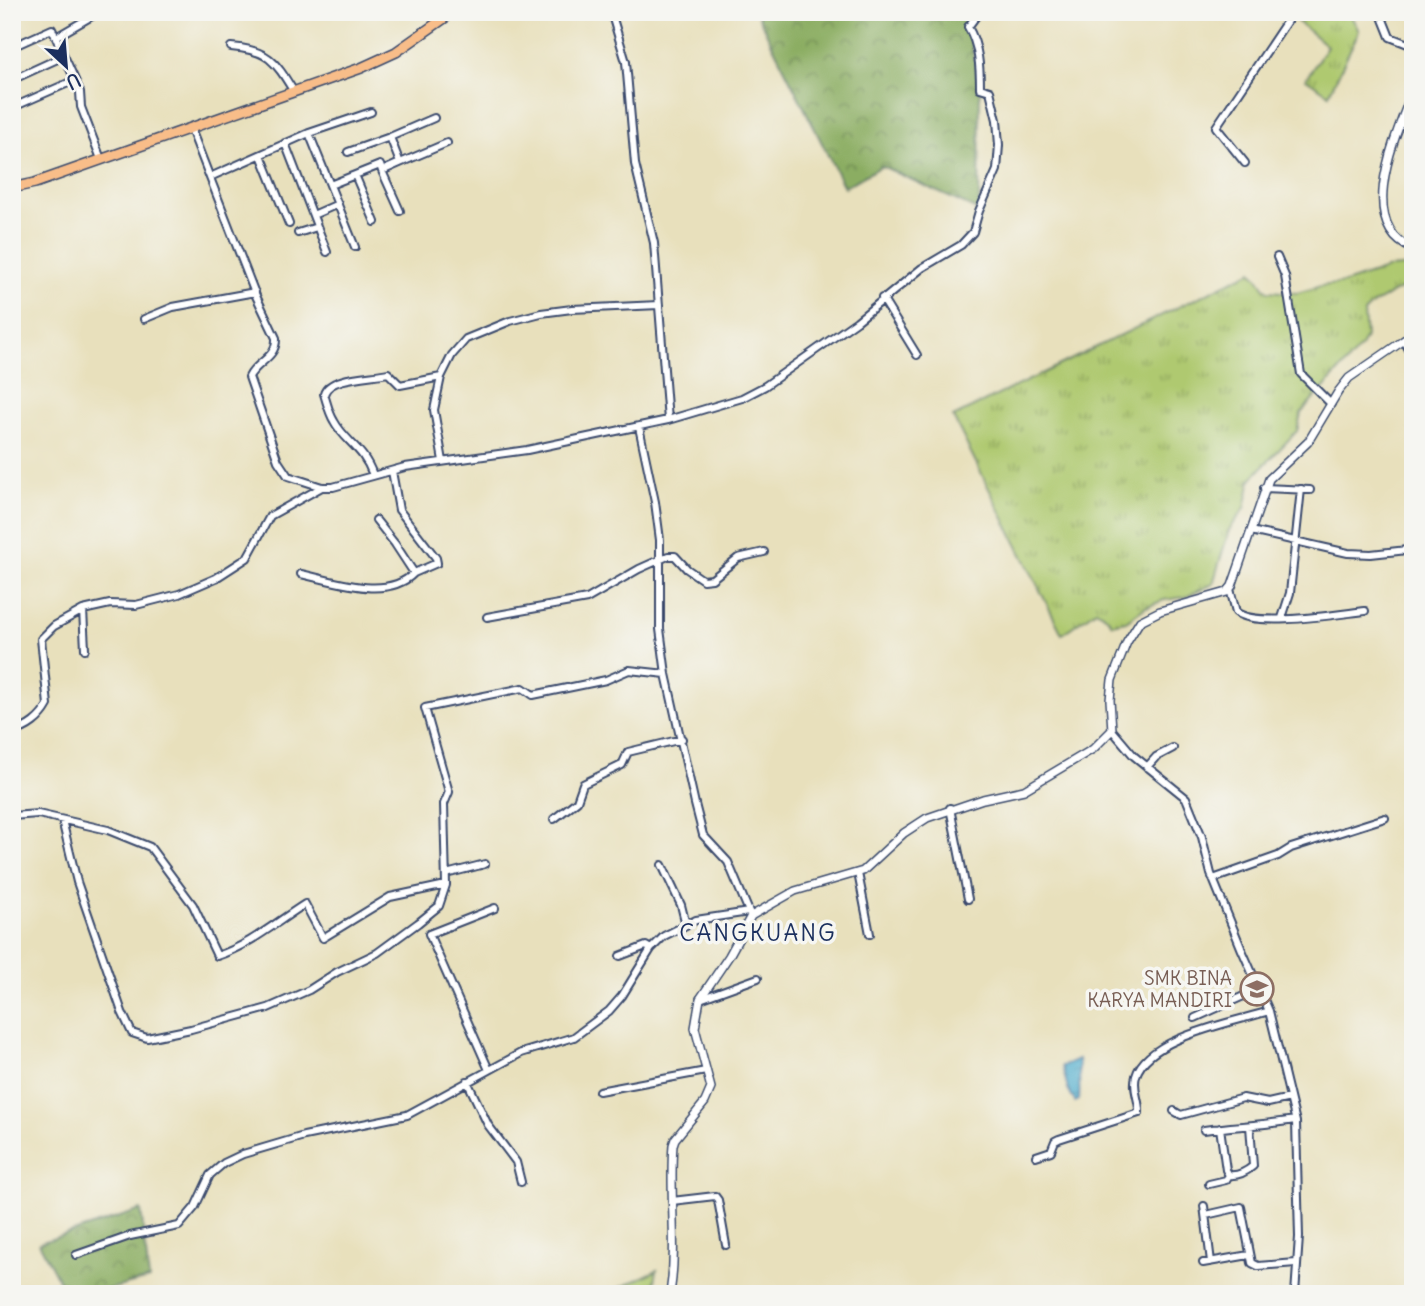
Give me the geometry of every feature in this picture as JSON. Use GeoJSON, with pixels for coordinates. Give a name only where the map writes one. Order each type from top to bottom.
{"type":"FeatureCollection","features":[{"type":"Feature","properties":{"kind":"main road"},"geometry":{"type":"LineString","coordinates":[[12,188],[35,183],[191,129],[384,58],[446,14]]}},
{"type":"Feature","properties":{"kind":"street"},"geometry":{"type":"LineString","coordinates":[[56,37],[99,12]]}},
{"type":"Feature","properties":{"kind":"street"},"geometry":{"type":"LineString","coordinates":[[611,12],[626,62],[635,163],[654,243],[668,420]]}},
{"type":"Feature","properties":{"kind":"street"},"geometry":{"type":"LineString","coordinates":[[191,129],[255,292],[273,327],[276,344],[272,354],[250,373],[249,381],[264,416],[278,461],[285,474],[322,487],[333,488],[391,471],[527,450],[668,420],[742,398],[765,386],[848,327],[922,268],[961,245],[973,232],[997,170],[999,145],[997,120],[990,91],[980,89],[980,66],[973,36],[968,27],[979,12]]}},
{"type":"Feature","properties":{"kind":"street"},"geometry":{"type":"LineString","coordinates":[[1245,163],[1216,127],[1293,12]]}},
{"type":"Feature","properties":{"kind":"street"},"geometry":{"type":"LineString","coordinates":[[1380,12],[1390,37],[1413,46]]}},
{"type":"Feature","properties":{"kind":"street"},"geometry":{"type":"LineString","coordinates":[[12,47],[52,29],[80,92],[81,107],[101,159]]}},
{"type":"Feature","properties":{"kind":"street"},"geometry":{"type":"LineString","coordinates":[[231,47],[253,49],[273,59],[294,92]]}},
{"type":"Feature","properties":{"kind":"street"},"geometry":{"type":"LineString","coordinates":[[16,78],[64,56]]}},
{"type":"Feature","properties":{"kind":"street"},"geometry":{"type":"LineString","coordinates":[[18,105],[75,80]]}},
{"type":"Feature","properties":{"kind":"street"},"geometry":{"type":"LineString","coordinates":[[1413,90],[1386,171],[1383,212],[1390,230],[1402,243],[1413,249]]}},
{"type":"Feature","properties":{"kind":"street"},"geometry":{"type":"LineString","coordinates":[[211,177],[309,133],[371,112]]}},
{"type":"Feature","properties":{"kind":"street"},"geometry":{"type":"LineString","coordinates":[[348,152],[434,118]]}},
{"type":"Feature","properties":{"kind":"street"},"geometry":{"type":"LineString","coordinates":[[309,133],[355,247]]}},
{"type":"Feature","properties":{"kind":"street"},"geometry":{"type":"LineString","coordinates":[[390,137],[400,163]]}},
{"type":"Feature","properties":{"kind":"street"},"geometry":{"type":"LineString","coordinates":[[382,171],[447,143]]}},
{"type":"Feature","properties":{"kind":"street"},"geometry":{"type":"LineString","coordinates":[[285,144],[327,252]]}},
{"type":"Feature","properties":{"kind":"street"},"geometry":{"type":"LineString","coordinates":[[261,155],[289,224]]}},
{"type":"Feature","properties":{"kind":"street"},"geometry":{"type":"LineString","coordinates":[[330,186],[380,165],[400,211]]}},
{"type":"Feature","properties":{"kind":"street"},"geometry":{"type":"LineString","coordinates":[[355,175],[375,222]]}},
{"type":"Feature","properties":{"kind":"street"},"geometry":{"type":"LineString","coordinates":[[313,215],[338,204]]}},
{"type":"Feature","properties":{"kind":"street"},"geometry":{"type":"LineString","coordinates":[[298,233],[317,226]]}},
{"type":"Feature","properties":{"kind":"street"},"geometry":{"type":"LineString","coordinates":[[1278,257],[1287,284],[1301,374],[1331,404]]}},
{"type":"Feature","properties":{"kind":"street"},"geometry":{"type":"LineString","coordinates":[[144,319],[173,307],[255,292]]}},
{"type":"Feature","properties":{"kind":"street"},"geometry":{"type":"LineString","coordinates":[[882,298],[917,355]]}},
{"type":"Feature","properties":{"kind":"street"},"geometry":{"type":"LineString","coordinates":[[443,461],[434,410],[441,377],[452,355],[466,339],[510,321],[541,313],[659,305]]}},
{"type":"Feature","properties":{"kind":"street"},"geometry":{"type":"LineString","coordinates":[[1365,611],[1306,618],[1252,619],[1236,612],[1230,589],[1264,488],[1278,468],[1308,442],[1349,378],[1413,334]]}},
{"type":"Feature","properties":{"kind":"street"},"geometry":{"type":"LineString","coordinates":[[1404,340],[1413,358]]}},
{"type":"Feature","properties":{"kind":"street"},"geometry":{"type":"LineString","coordinates":[[373,475],[368,460],[335,424],[325,390],[329,385],[344,380],[388,373],[400,385],[441,377]]}},
{"type":"Feature","properties":{"kind":"street"},"geometry":{"type":"LineString","coordinates":[[639,426],[660,540],[660,629],[666,674],[703,835],[726,859],[750,914]]}},
{"type":"Feature","properties":{"kind":"street"},"geometry":{"type":"LineString","coordinates":[[301,575],[375,587],[403,583],[414,573],[435,566],[438,560],[399,510],[391,471]]}},
{"type":"Feature","properties":{"kind":"street"},"geometry":{"type":"LineString","coordinates":[[12,732],[37,720],[48,705],[41,639],[54,626],[83,610],[110,604],[136,605],[178,594],[216,578],[247,558],[270,516],[322,487]]}},
{"type":"Feature","properties":{"kind":"street"},"geometry":{"type":"LineString","coordinates":[[1264,488],[1306,490],[1295,540],[1290,593],[1282,618]]}},
{"type":"Feature","properties":{"kind":"street"},"geometry":{"type":"LineString","coordinates":[[376,520],[414,573]]}},
{"type":"Feature","properties":{"kind":"street"},"geometry":{"type":"LineString","coordinates":[[1251,531],[1358,554],[1407,550],[1413,563]]}},
{"type":"Feature","properties":{"kind":"street"},"geometry":{"type":"LineString","coordinates":[[487,617],[587,600],[658,559],[668,556],[675,556],[695,575],[708,580],[738,558],[764,552]]}},
{"type":"Feature","properties":{"kind":"street"},"geometry":{"type":"LineString","coordinates":[[1230,589],[1221,595],[1160,611],[1140,621],[1127,642],[1112,680],[1112,730],[1147,767],[1186,798],[1202,836],[1213,879],[1269,1010],[1295,1120],[1299,1195],[1295,1294]]}},
{"type":"Feature","properties":{"kind":"street"},"geometry":{"type":"LineString","coordinates":[[83,610],[85,649]]}},
{"type":"Feature","properties":{"kind":"street"},"geometry":{"type":"LineString","coordinates":[[62,820],[74,872],[122,1012],[132,1033],[147,1038],[191,1029],[268,1008],[309,990],[337,972],[377,953],[439,906],[446,885],[444,804],[449,786],[425,708],[523,688],[533,695],[606,680],[629,670],[666,674]]}},
{"type":"Feature","properties":{"kind":"street"},"geometry":{"type":"LineString","coordinates":[[76,1255],[130,1236],[179,1226],[195,1207],[210,1175],[224,1163],[243,1154],[304,1136],[407,1115],[521,1053],[574,1037],[609,1011],[622,996],[651,949],[664,936],[696,920],[750,914],[795,891],[858,873],[869,867],[904,832],[927,818],[950,808],[1024,790],[1093,749],[1112,730]]}},
{"type":"Feature","properties":{"kind":"street"},"geometry":{"type":"LineString","coordinates":[[554,819],[577,801],[583,784],[622,765],[626,754],[682,739]]}},
{"type":"Feature","properties":{"kind":"street"},"geometry":{"type":"LineString","coordinates":[[1147,767],[1156,757],[1172,748]]}},
{"type":"Feature","properties":{"kind":"street"},"geometry":{"type":"LineString","coordinates":[[950,808],[968,899]]}},
{"type":"Feature","properties":{"kind":"street"},"geometry":{"type":"LineString","coordinates":[[12,816],[38,814],[108,830],[150,846],[193,905],[217,956],[242,948],[305,904],[323,938],[390,897],[446,885]]}},
{"type":"Feature","properties":{"kind":"street"},"geometry":{"type":"LineString","coordinates":[[1213,879],[1278,856],[1291,848],[1385,818]]}},
{"type":"Feature","properties":{"kind":"street"},"geometry":{"type":"LineString","coordinates":[[446,874],[485,864]]}},
{"type":"Feature","properties":{"kind":"street"},"geometry":{"type":"LineString","coordinates":[[662,865],[681,905],[686,925]]}},
{"type":"Feature","properties":{"kind":"street"},"geometry":{"type":"LineString","coordinates":[[858,873],[870,934]]}},
{"type":"Feature","properties":{"kind":"street"},"geometry":{"type":"LineString","coordinates":[[489,1070],[429,934],[495,908]]}},
{"type":"Feature","properties":{"kind":"street"},"geometry":{"type":"LineString","coordinates":[[670,1294],[674,1260],[670,1179],[674,1141],[709,1096],[710,1088],[695,1028],[700,999],[729,956],[750,914]]}},
{"type":"Feature","properties":{"kind":"street"},"geometry":{"type":"LineString","coordinates":[[620,956],[646,946],[651,949]]}},
{"type":"Feature","properties":{"kind":"street"},"geometry":{"type":"LineString","coordinates":[[700,999],[758,978]]}},
{"type":"Feature","properties":{"kind":"street"},"geometry":{"type":"LineString","coordinates":[[1195,1018],[1259,989]]}},
{"type":"Feature","properties":{"kind":"street"},"geometry":{"type":"LineString","coordinates":[[1035,1156],[1051,1151],[1055,1141],[1059,1139],[1139,1113],[1135,1087],[1139,1069],[1146,1059],[1166,1046],[1198,1032],[1269,1010]]}},
{"type":"Feature","properties":{"kind":"street"},"geometry":{"type":"LineString","coordinates":[[599,1091],[706,1071]]}},
{"type":"Feature","properties":{"kind":"street"},"geometry":{"type":"LineString","coordinates":[[467,1081],[488,1125],[516,1162],[521,1182]]}},
{"type":"Feature","properties":{"kind":"street"},"geometry":{"type":"LineString","coordinates":[[1174,1111],[1181,1115],[1244,1098],[1268,1103],[1290,1098]]}},
{"type":"Feature","properties":{"kind":"street"},"geometry":{"type":"LineString","coordinates":[[1204,1130],[1295,1120]]}},
{"type":"Feature","properties":{"kind":"street"},"geometry":{"type":"LineString","coordinates":[[1229,1175],[1239,1174],[1253,1166],[1250,1126]]}},
{"type":"Feature","properties":{"kind":"street"},"geometry":{"type":"LineString","coordinates":[[1220,1128],[1229,1175]]}},
{"type":"Feature","properties":{"kind":"street"},"geometry":{"type":"LineString","coordinates":[[1209,1184],[1226,1180],[1229,1175]]}},
{"type":"Feature","properties":{"kind":"street"},"geometry":{"type":"LineString","coordinates":[[673,1201],[715,1196],[726,1245]]}},
{"type":"Feature","properties":{"kind":"street"},"geometry":{"type":"LineString","coordinates":[[1204,1206],[1207,1262],[1249,1255]]}},
{"type":"Feature","properties":{"kind":"street"},"geometry":{"type":"LineString","coordinates":[[1206,1215],[1241,1208],[1252,1263],[1258,1266],[1296,1264]]}},
{"type":"Feature","properties":{"kind":"green space"},"geometry":{"type":"Polygon","coordinates":[[[756,12],[977,12],[968,27],[980,88],[979,211],[882,166],[844,187],[756,12]]]}},
{"type":"Feature","properties":{"kind":"green space"},"geometry":{"type":"Polygon","coordinates":[[[1295,12],[1349,12],[1359,31],[1329,94],[1306,79],[1327,46],[1292,17],[1295,12]]]}},
{"type":"Feature","properties":{"kind":"green space"},"geometry":{"type":"Polygon","coordinates":[[[1413,266],[1413,282],[1373,304],[1364,313],[1366,337],[1361,347],[1301,413],[1297,431],[1251,479],[1245,508],[1229,530],[1213,584],[1186,597],[1164,600],[1146,607],[1126,621],[1112,624],[1096,610],[1062,634],[953,417],[1252,271],[1268,291],[1297,293],[1345,283],[1389,268],[1413,266]]]}},
{"type":"Feature","properties":{"kind":"green space"},"geometry":{"type":"Polygon","coordinates":[[[141,1210],[149,1279],[90,1294],[66,1294],[39,1243],[141,1210]]]}},
{"type":"Feature","properties":{"kind":"green space"},"geometry":{"type":"Polygon","coordinates":[[[657,1270],[655,1281],[646,1294],[607,1294],[657,1270]]]}},
{"type":"Feature","properties":{"kind":"water"},"geometry":{"type":"Polygon","coordinates":[[[1078,1059],[1079,1100],[1075,1102],[1068,1089],[1062,1066],[1078,1059]]]}},
{"type":"Feature","properties":{"kind":"place","name":"SMK BINA KARYA MANDIRI"},"geometry":{"type":"Point","coordinates":[1257,989]}},
{"type":"Feature","properties":{"kind":"district","name":"CANGKUANG"},"geometry":{"type":"Point","coordinates":[758,932]}}]}
